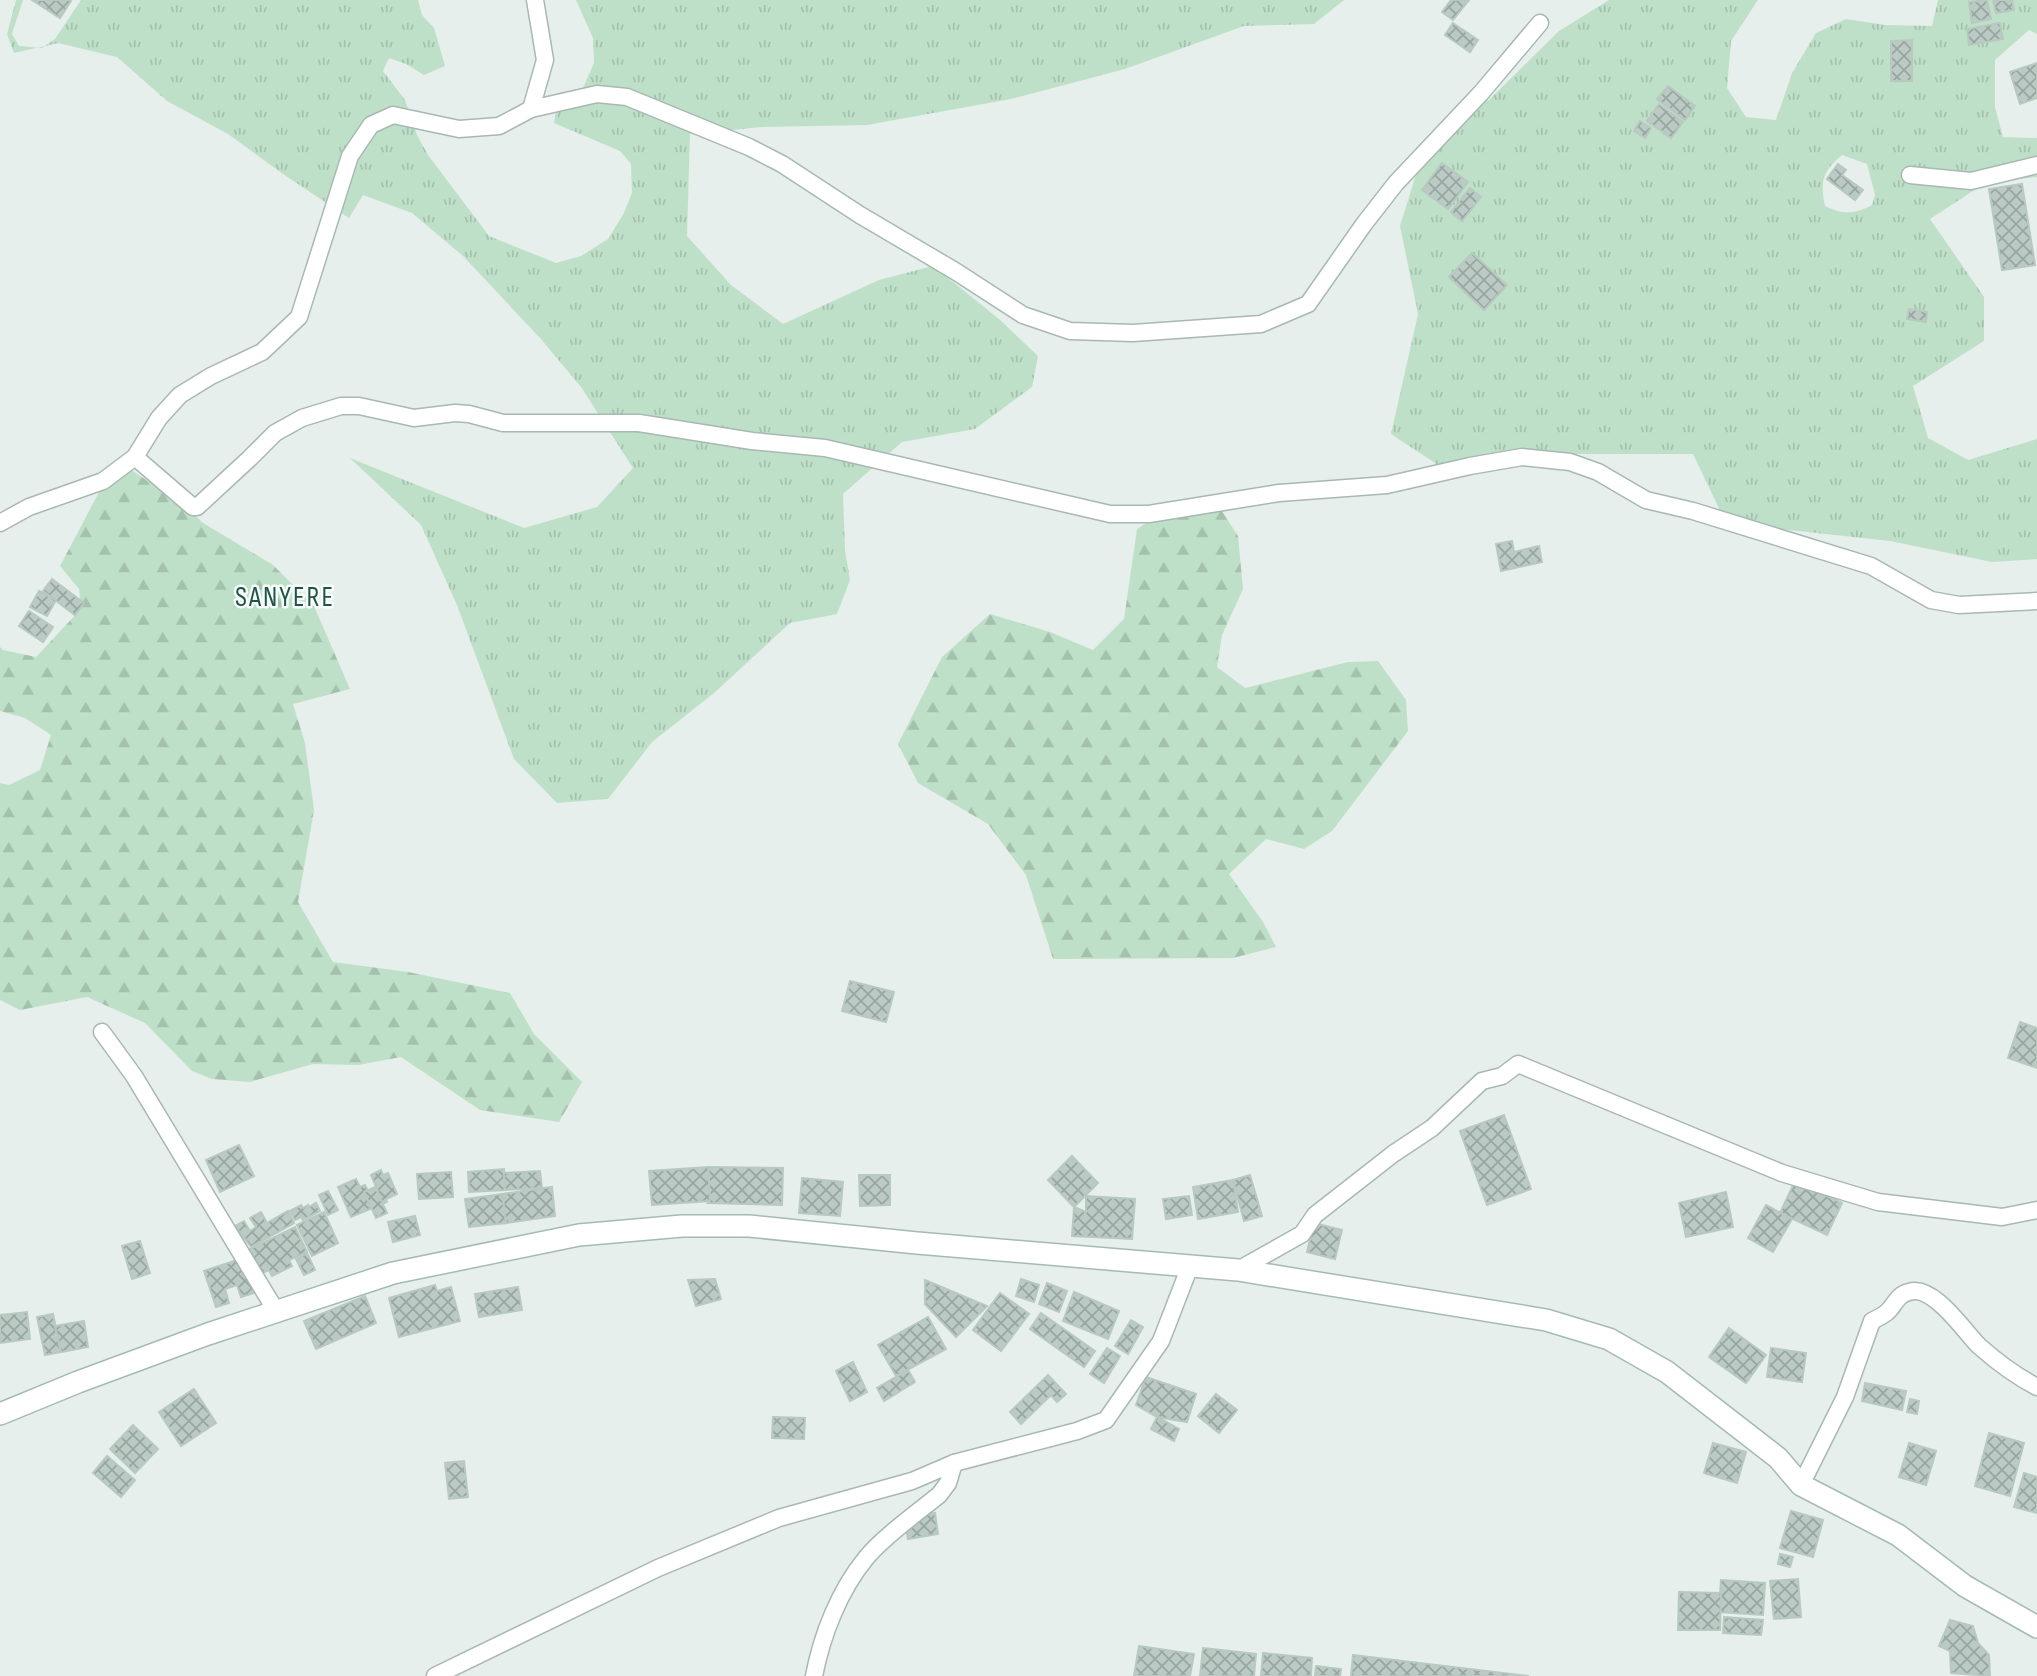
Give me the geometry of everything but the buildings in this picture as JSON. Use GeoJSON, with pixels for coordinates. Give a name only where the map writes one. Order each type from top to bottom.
{"type":"FeatureCollection","features":[{"type":"Feature","properties":{"kind":"street"},"geometry":{"type":"LineString","coordinates":[[531,110],[545,60],[535,0]]}},
{"type":"Feature","properties":{"kind":"street"},"geometry":{"type":"LineString","coordinates":[[0,523],[29,507],[103,481],[135,457],[159,418],[180,395],[211,376],[262,352],[299,317],[350,156],[371,125],[393,115],[459,129],[499,126],[531,110],[597,94],[628,97],[737,142],[782,164],[1023,315],[1070,331],[1133,332],[1261,324],[1308,303],[1396,183],[1481,93],[1539,23]]}},
{"type":"Feature","properties":{"kind":"street"},"geometry":{"type":"LineString","coordinates":[[1910,175],[1971,181],[2037,166]]}},
{"type":"Feature","properties":{"kind":"street"},"geometry":{"type":"LineString","coordinates":[[135,457],[193,507],[197,507],[275,433],[302,418],[341,406],[359,406],[414,418],[442,413],[469,414],[503,423],[639,423],[752,442],[825,448],[1110,514],[1149,514],[1279,494],[1387,485],[1522,457],[1570,462],[1598,472],[1646,500],[1693,511],[1871,566],[1931,600],[1959,605],[2037,601]]}},
{"type":"Feature","properties":{"kind":"street"},"geometry":{"type":"LineString","coordinates":[[102,1032],[134,1076],[276,1311]]}},
{"type":"Feature","properties":{"kind":"street"},"geometry":{"type":"LineString","coordinates":[[1238,1270],[1302,1234],[1315,1215],[1393,1154],[1432,1128],[1482,1081],[1502,1076],[1518,1064],[1782,1173],[1878,1202],[2003,1217],[2037,1210]]}},
{"type":"Feature","properties":{"kind":"street"},"geometry":{"type":"LineString","coordinates":[[0,1414],[78,1382],[276,1311],[393,1273],[579,1235],[682,1226],[750,1226],[1238,1270],[1546,1320],[1609,1339],[1667,1372],[1779,1458],[1801,1485],[1898,1535],[1965,1586],[2037,1627]]}},
{"type":"Feature","properties":{"kind":"street"},"geometry":{"type":"LineString","coordinates":[[436,1676],[705,1547],[779,1518],[912,1481],[954,1463],[1077,1432],[1107,1420],[1161,1341],[1190,1266]]}},
{"type":"Feature","properties":{"kind":"street"},"geometry":{"type":"LineString","coordinates":[[1801,1485],[1845,1397],[1872,1321],[1888,1312],[1897,1298],[1911,1290],[1927,1293],[1949,1312],[1979,1346],[2016,1376],[2037,1387]]}},
{"type":"Feature","properties":{"kind":"street"},"geometry":{"type":"LineString","coordinates":[[814,1676],[819,1651],[839,1599],[866,1558],[940,1495],[948,1483],[954,1463]]}},
{"type":"Feature","properties":{"kind":"green space"},"geometry":{"type":"Polygon","coordinates":[[[16,0],[23,0],[12,34],[19,46],[38,48],[14,53],[7,34],[16,0]]]}},
{"type":"Feature","properties":{"kind":"green space"},"geometry":{"type":"Polygon","coordinates":[[[81,0],[418,0],[422,15],[434,28],[445,66],[424,75],[389,58],[383,71],[405,100],[417,135],[428,155],[489,236],[556,263],[581,256],[608,239],[624,213],[632,193],[631,164],[620,151],[554,123],[560,93],[582,90],[594,63],[593,38],[576,0],[1344,0],[1314,24],[1244,26],[1125,69],[1011,99],[867,125],[762,127],[690,134],[687,236],[731,285],[783,324],[879,280],[933,266],[999,319],[1038,356],[1032,387],[975,429],[902,442],[843,494],[845,550],[850,580],[837,614],[790,623],[714,693],[652,742],[608,799],[557,803],[514,759],[457,605],[421,525],[350,458],[524,528],[597,507],[633,468],[581,387],[540,338],[463,256],[412,213],[363,195],[349,218],[228,134],[167,101],[117,57],[58,43],[45,46],[55,39],[81,0]]]}},
{"type":"Feature","properties":{"kind":"green space"},"geometry":{"type":"Polygon","coordinates":[[[1609,0],[1758,0],[1731,41],[1727,88],[1746,117],[1776,120],[1792,73],[1816,33],[1846,19],[1885,25],[1932,26],[1938,0],[2037,0],[2037,34],[2029,30],[1995,60],[1995,107],[2003,137],[2037,138],[2037,177],[1985,183],[1930,219],[1984,297],[1984,341],[1913,386],[1928,438],[1968,460],[2037,439],[2037,559],[1992,562],[1890,541],[1726,523],[1693,454],[1515,454],[1441,467],[1391,434],[1418,314],[1400,226],[1427,139],[1490,99],[1559,31],[1609,0]],[[1842,155],[1835,161],[1824,178],[1825,206],[1849,212],[1872,205],[1875,195],[1867,164],[1842,155]]]}},
{"type":"Feature","properties":{"kind":"green space"},"geometry":{"type":"Polygon","coordinates":[[[116,460],[184,505],[203,523],[273,565],[314,606],[350,689],[293,704],[305,743],[314,810],[298,902],[333,962],[408,972],[510,993],[534,1034],[582,1082],[559,1122],[480,1110],[401,1057],[358,1065],[313,1064],[250,1082],[212,1079],[192,1071],[145,1023],[87,997],[20,1010],[0,1000],[0,783],[9,785],[40,770],[51,735],[25,718],[0,711],[0,647],[36,657],[81,609],[79,589],[60,566],[116,460]]]}},
{"type":"Feature","properties":{"kind":"green space"},"geometry":{"type":"Polygon","coordinates":[[[1183,499],[1214,499],[1238,536],[1243,589],[1222,635],[1217,667],[1245,688],[1348,662],[1378,661],[1406,700],[1408,731],[1332,831],[1304,849],[1266,839],[1229,874],[1263,922],[1276,947],[1233,958],[1053,959],[1026,875],[988,824],[918,783],[898,744],[942,657],[990,614],[1050,632],[1093,650],[1124,619],[1137,529],[1183,499]]]}},
{"type":"Feature","properties":{"kind":"district","name":"SANYERE"},"geometry":{"type":"Point","coordinates":[285,596]}}]}
